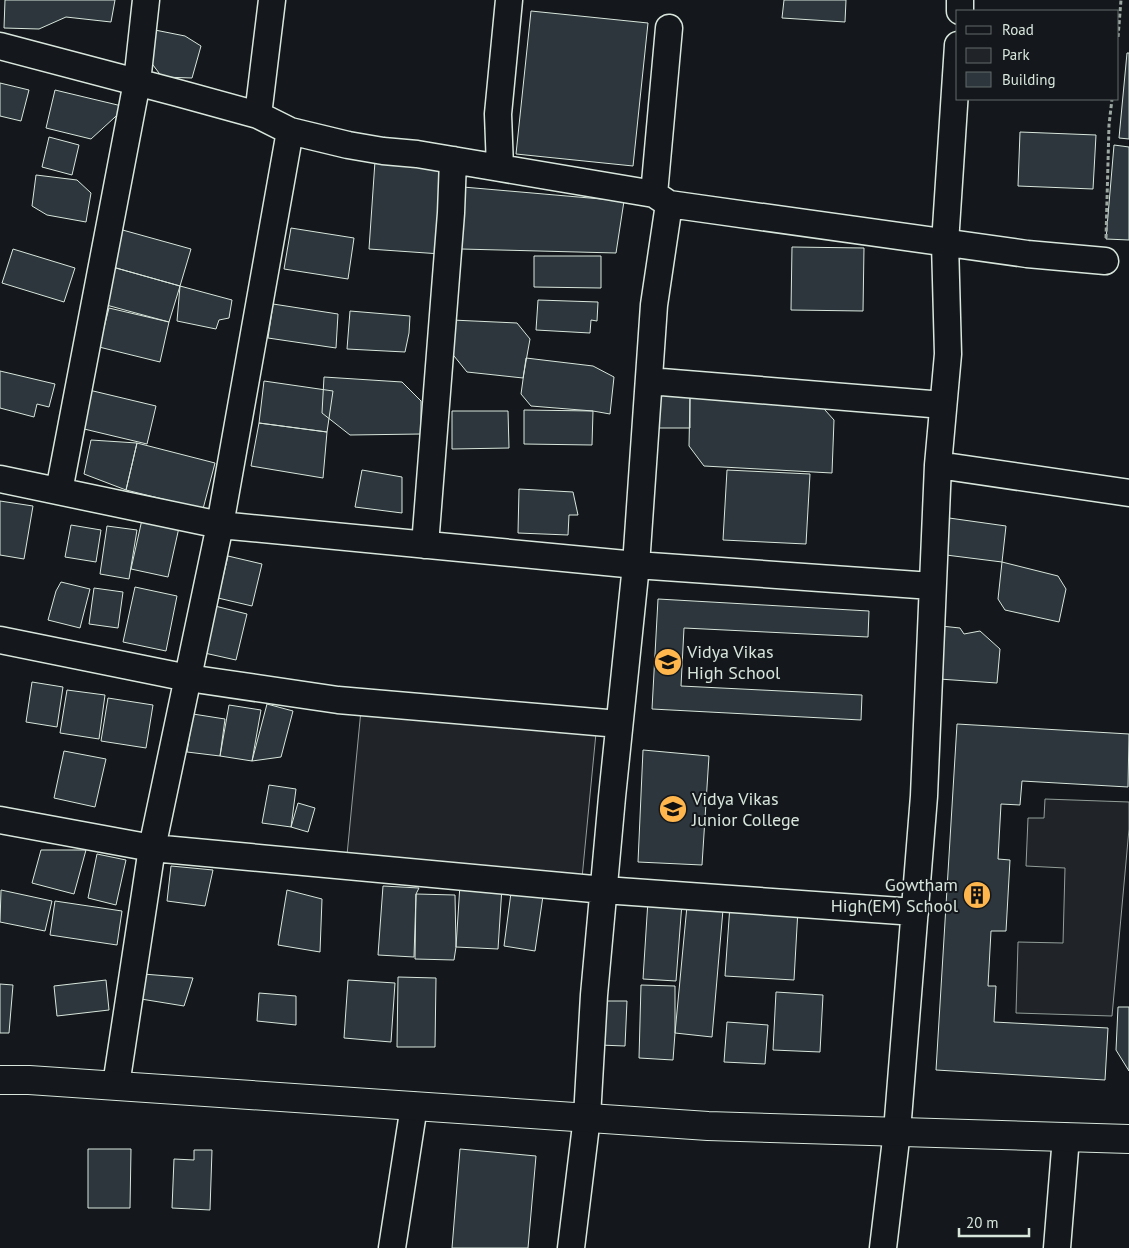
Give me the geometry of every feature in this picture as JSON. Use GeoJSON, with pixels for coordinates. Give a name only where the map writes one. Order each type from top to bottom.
{"type":"FeatureCollection","features":[{"type":"Feature","properties":{"kind":"main road"},"geometry":{"type":"LineString","coordinates":[[0,1080],[29,1080],[708,1126],[1129,1139]]}},
{"type":"Feature","properties":{"kind":"street"},"geometry":{"type":"LineString","coordinates":[[59,491],[137,82],[146,0]]}},
{"type":"Feature","properties":{"kind":"street"},"geometry":{"type":"LineString","coordinates":[[258,115],[272,0]]}},
{"type":"Feature","properties":{"kind":"street"},"geometry":{"type":"LineString","coordinates":[[500,168],[498,114],[509,0]]}},
{"type":"Feature","properties":{"kind":"street"},"geometry":{"type":"LineString","coordinates":[[571,1248],[587,1117],[594,994],[636,565],[662,199],[669,28]]}},
{"type":"Feature","properties":{"kind":"street"},"geometry":{"type":"LineString","coordinates":[[0,46],[258,115],[290,131],[365,148],[500,168],[662,199],[1027,254],[1105,261]]}},
{"type":"Feature","properties":{"kind":"street"},"geometry":{"type":"LineString","coordinates":[[883,1248],[897,1131],[924,796],[938,465],[948,354],[945,242],[956,75]]}},
{"type":"Feature","properties":{"kind":"street"},"geometry":{"type":"LineString","coordinates":[[116,1086],[152,848],[220,525],[290,131]]}},
{"type":"Feature","properties":{"kind":"street"},"geometry":{"type":"LineString","coordinates":[[425,545],[450,223],[453,160]]}},
{"type":"Feature","properties":{"kind":"street"},"geometry":{"type":"LineString","coordinates":[[649,381],[943,405]]}},
{"type":"Feature","properties":{"kind":"street"},"geometry":{"type":"LineString","coordinates":[[938,465],[1129,493]]}},
{"type":"Feature","properties":{"kind":"street"},"geometry":{"type":"LineString","coordinates":[[0,479],[220,525],[636,565],[932,586]]}},
{"type":"Feature","properties":{"kind":"street"},"geometry":{"type":"LineString","coordinates":[[0,640],[188,678],[338,700],[619,724]]}},
{"type":"Feature","properties":{"kind":"street"},"geometry":{"type":"LineString","coordinates":[[0,820],[152,848],[604,890],[914,912]]}},
{"type":"Feature","properties":{"kind":"street"},"geometry":{"type":"LineString","coordinates":[[392,1248],[414,1106]]}},
{"type":"Feature","properties":{"kind":"street"},"geometry":{"type":"LineString","coordinates":[[1057,1248],[1066,1137]]}},
{"type":"Feature","properties":{"kind":"path"},"geometry":{"type":"LineString","coordinates":[[1119,25],[1121,0]]}},
{"type":"Feature","properties":{"kind":"path"},"geometry":{"type":"LineString","coordinates":[[1105,261],[1109,125],[1112,100]]}},
{"type":"Feature","properties":{"kind":"green space"},"geometry":{"type":"Polygon","coordinates":[[[361,710],[596,733],[582,878],[347,855],[361,710]]]}},
{"type":"Feature","properties":{"kind":"green space"},"geometry":{"type":"Polygon","coordinates":[[[1045,799],[1129,802],[1129,829],[1112,1016],[1016,1013],[1018,942],[1063,943],[1065,868],[1026,866],[1028,818],[1044,818],[1045,799]]]}},
{"type":"Feature","properties":{"kind":"building"},"geometry":{"type":"Polygon","coordinates":[[[5,0],[115,0],[111,22],[66,17],[39,29],[4,28],[5,0]]]}},
{"type":"Feature","properties":{"kind":"building"},"geometry":{"type":"Polygon","coordinates":[[[784,0],[846,0],[845,22],[782,18],[784,0]]]}},
{"type":"Feature","properties":{"kind":"building"},"geometry":{"type":"Polygon","coordinates":[[[531,11],[648,23],[633,166],[516,154],[531,11]]]}},
{"type":"Feature","properties":{"kind":"building"},"geometry":{"type":"Polygon","coordinates":[[[155,30],[185,36],[201,46],[192,78],[162,77],[150,61],[155,30]]]}},
{"type":"Feature","properties":{"kind":"building"},"geometry":{"type":"Polygon","coordinates":[[[1127,53],[1129,53],[1129,139],[1119,138],[1127,53]]]}},
{"type":"Feature","properties":{"kind":"building"},"geometry":{"type":"Polygon","coordinates":[[[0,83],[29,90],[21,121],[0,116],[0,83]]]}},
{"type":"Feature","properties":{"kind":"building"},"geometry":{"type":"Polygon","coordinates":[[[55,90],[126,107],[91,139],[46,128],[55,90]]]}},
{"type":"Feature","properties":{"kind":"building"},"geometry":{"type":"Polygon","coordinates":[[[1020,132],[1096,135],[1093,189],[1018,186],[1020,132]]]}},
{"type":"Feature","properties":{"kind":"building"},"geometry":{"type":"Polygon","coordinates":[[[49,137],[79,145],[72,175],[42,167],[49,137]]]}},
{"type":"Feature","properties":{"kind":"building"},"geometry":{"type":"Polygon","coordinates":[[[1114,145],[1129,147],[1129,240],[1106,239],[1114,145]]]}},
{"type":"Feature","properties":{"kind":"building"},"geometry":{"type":"Polygon","coordinates":[[[375,161],[446,166],[441,254],[369,249],[375,161]]]}},
{"type":"Feature","properties":{"kind":"building"},"geometry":{"type":"Polygon","coordinates":[[[36,175],[77,180],[91,193],[86,222],[47,215],[32,206],[36,175]]]}},
{"type":"Feature","properties":{"kind":"building"},"geometry":{"type":"Polygon","coordinates":[[[463,187],[624,201],[616,253],[461,249],[463,187]]]}},
{"type":"Feature","properties":{"kind":"building"},"geometry":{"type":"Polygon","coordinates":[[[291,228],[354,238],[348,279],[284,269],[291,228]]]}},
{"type":"Feature","properties":{"kind":"building"},"geometry":{"type":"Polygon","coordinates":[[[119,229],[191,249],[180,286],[109,266],[119,229]]]}},
{"type":"Feature","properties":{"kind":"building"},"geometry":{"type":"Polygon","coordinates":[[[792,247],[864,248],[863,311],[791,310],[792,247]]]}},
{"type":"Feature","properties":{"kind":"building"},"geometry":{"type":"Polygon","coordinates":[[[13,249],[75,268],[64,302],[2,283],[13,249]]]}},
{"type":"Feature","properties":{"kind":"building"},"geometry":{"type":"Polygon","coordinates":[[[534,256],[601,256],[601,288],[534,287],[534,256]]]}},
{"type":"Feature","properties":{"kind":"building"},"geometry":{"type":"Polygon","coordinates":[[[109,266],[180,286],[169,322],[99,303],[109,266]]]}},
{"type":"Feature","properties":{"kind":"building"},"geometry":{"type":"Polygon","coordinates":[[[180,286],[232,300],[229,318],[219,320],[216,329],[177,321],[180,286]]]}},
{"type":"Feature","properties":{"kind":"building"},"geometry":{"type":"Polygon","coordinates":[[[538,300],[598,302],[597,321],[591,320],[590,333],[536,330],[538,300]]]}},
{"type":"Feature","properties":{"kind":"building"},"geometry":{"type":"Polygon","coordinates":[[[273,304],[338,314],[336,348],[268,338],[273,304]]]}},
{"type":"Feature","properties":{"kind":"building"},"geometry":{"type":"Polygon","coordinates":[[[109,308],[169,322],[160,362],[99,347],[109,308]]]}},
{"type":"Feature","properties":{"kind":"building"},"geometry":{"type":"Polygon","coordinates":[[[350,311],[410,316],[405,352],[347,349],[350,311]]]}},
{"type":"Feature","properties":{"kind":"building"},"geometry":{"type":"Polygon","coordinates":[[[452,320],[517,323],[530,339],[523,378],[467,372],[450,351],[452,320]]]}},
{"type":"Feature","properties":{"kind":"building"},"geometry":{"type":"Polygon","coordinates":[[[526,358],[593,366],[614,377],[610,414],[531,406],[521,394],[526,358]]]}},
{"type":"Feature","properties":{"kind":"building"},"geometry":{"type":"Polygon","coordinates":[[[0,371],[55,384],[49,407],[37,404],[34,417],[0,408],[0,371]]]}},
{"type":"Feature","properties":{"kind":"building"},"geometry":{"type":"Polygon","coordinates":[[[324,377],[402,382],[421,401],[421,434],[350,435],[322,413],[324,377]]]}},
{"type":"Feature","properties":{"kind":"building"},"geometry":{"type":"Polygon","coordinates":[[[264,381],[333,391],[327,432],[259,423],[264,381]]]}},
{"type":"Feature","properties":{"kind":"building"},"geometry":{"type":"Polygon","coordinates":[[[89,390],[156,406],[147,444],[80,428],[89,390]]]}},
{"type":"Feature","properties":{"kind":"building"},"geometry":{"type":"Polygon","coordinates":[[[639,394],[690,395],[690,428],[638,428],[639,394]]]}},
{"type":"Feature","properties":{"kind":"building"},"geometry":{"type":"Polygon","coordinates":[[[690,395],[816,400],[834,420],[832,473],[704,466],[689,446],[690,395]]]}},
{"type":"Feature","properties":{"kind":"building"},"geometry":{"type":"Polygon","coordinates":[[[524,410],[593,411],[592,445],[524,444],[524,410]]]}},
{"type":"Feature","properties":{"kind":"building"},"geometry":{"type":"Polygon","coordinates":[[[452,411],[508,411],[509,448],[452,449],[452,411]]]}},
{"type":"Feature","properties":{"kind":"building"},"geometry":{"type":"Polygon","coordinates":[[[259,423],[327,432],[323,478],[251,466],[259,423]]]}},
{"type":"Feature","properties":{"kind":"building"},"geometry":{"type":"Polygon","coordinates":[[[91,440],[137,443],[126,490],[84,474],[91,440]]]}},
{"type":"Feature","properties":{"kind":"building"},"geometry":{"type":"Polygon","coordinates":[[[137,443],[215,463],[203,509],[126,490],[137,443]]]}},
{"type":"Feature","properties":{"kind":"building"},"geometry":{"type":"Polygon","coordinates":[[[362,470],[402,477],[402,513],[355,507],[362,470]]]}},
{"type":"Feature","properties":{"kind":"building"},"geometry":{"type":"Polygon","coordinates":[[[727,470],[810,474],[806,544],[723,540],[727,470]]]}},
{"type":"Feature","properties":{"kind":"building"},"geometry":{"type":"Polygon","coordinates":[[[519,489],[573,492],[578,515],[569,515],[568,535],[518,533],[519,489]]]}},
{"type":"Feature","properties":{"kind":"building"},"geometry":{"type":"Polygon","coordinates":[[[0,501],[33,506],[24,559],[0,555],[0,501]]]}},
{"type":"Feature","properties":{"kind":"building"},"geometry":{"type":"Polygon","coordinates":[[[143,515],[180,523],[168,577],[131,569],[143,515]]]}},
{"type":"Feature","properties":{"kind":"building"},"geometry":{"type":"Polygon","coordinates":[[[942,517],[1006,526],[1002,562],[938,554],[942,517]]]}},
{"type":"Feature","properties":{"kind":"building"},"geometry":{"type":"Polygon","coordinates":[[[71,525],[101,530],[96,562],[65,557],[71,525]]]}},
{"type":"Feature","properties":{"kind":"building"},"geometry":{"type":"Polygon","coordinates":[[[107,526],[137,530],[129,579],[100,574],[107,526]]]}},
{"type":"Feature","properties":{"kind":"building"},"geometry":{"type":"Polygon","coordinates":[[[228,556],[262,564],[252,606],[218,598],[228,556]]]}},
{"type":"Feature","properties":{"kind":"building"},"geometry":{"type":"Polygon","coordinates":[[[1002,562],[1058,576],[1066,589],[1059,622],[1005,610],[998,599],[1002,562]]]}},
{"type":"Feature","properties":{"kind":"building"},"geometry":{"type":"Polygon","coordinates":[[[61,582],[90,589],[80,628],[48,620],[56,591],[61,582]]]}},
{"type":"Feature","properties":{"kind":"building"},"geometry":{"type":"Polygon","coordinates":[[[135,587],[177,596],[166,651],[123,642],[135,587]]]}},
{"type":"Feature","properties":{"kind":"building"},"geometry":{"type":"Polygon","coordinates":[[[94,588],[123,592],[118,628],[89,624],[94,588]]]}},
{"type":"Feature","properties":{"kind":"building","name":"Vidya Vikas High School"},"geometry":{"type":"Polygon","coordinates":[[[658,599],[869,611],[868,637],[684,628],[681,686],[862,695],[861,720],[652,709],[658,599]]]}},
{"type":"Feature","properties":{"kind":"building"},"geometry":{"type":"Polygon","coordinates":[[[211,605],[247,614],[236,660],[200,652],[211,605]]]}},
{"type":"Feature","properties":{"kind":"building"},"geometry":{"type":"Polygon","coordinates":[[[922,624],[960,628],[964,634],[980,631],[1000,649],[997,683],[939,679],[922,624]]]}},
{"type":"Feature","properties":{"kind":"building"},"geometry":{"type":"Polygon","coordinates":[[[32,682],[63,687],[57,727],[26,722],[32,682]]]}},
{"type":"Feature","properties":{"kind":"building"},"geometry":{"type":"Polygon","coordinates":[[[67,690],[105,695],[99,739],[60,733],[67,690]]]}},
{"type":"Feature","properties":{"kind":"building"},"geometry":{"type":"Polygon","coordinates":[[[108,698],[153,705],[146,748],[101,741],[108,698]]]}},
{"type":"Feature","properties":{"kind":"building"},"geometry":{"type":"Polygon","coordinates":[[[267,704],[293,711],[281,757],[252,761],[267,704]]]}},
{"type":"Feature","properties":{"kind":"building"},"geometry":{"type":"Polygon","coordinates":[[[229,705],[261,710],[252,761],[220,756],[229,705]]]}},
{"type":"Feature","properties":{"kind":"building"},"geometry":{"type":"Polygon","coordinates":[[[193,714],[225,719],[220,756],[187,752],[193,714]]]}},
{"type":"Feature","properties":{"kind":"building","name":"Gowtham High(EM) School"},"geometry":{"type":"Polygon","coordinates":[[[957,724],[1129,734],[1128,787],[1022,781],[1020,805],[1001,804],[998,859],[1010,860],[1006,931],[991,931],[988,986],[996,986],[994,1022],[1108,1028],[1105,1080],[936,1070],[957,724]]]}},
{"type":"Feature","properties":{"kind":"building","name":"Vidya Vikas Junior College"},"geometry":{"type":"Polygon","coordinates":[[[643,750],[709,756],[702,865],[638,862],[643,750]]]}},
{"type":"Feature","properties":{"kind":"building"},"geometry":{"type":"Polygon","coordinates":[[[64,751],[106,759],[95,807],[54,798],[64,751]]]}},
{"type":"Feature","properties":{"kind":"building"},"geometry":{"type":"Polygon","coordinates":[[[269,785],[296,789],[291,827],[262,823],[269,785]]]}},
{"type":"Feature","properties":{"kind":"building"},"geometry":{"type":"Polygon","coordinates":[[[298,803],[315,808],[308,832],[291,827],[298,803]]]}},
{"type":"Feature","properties":{"kind":"building"},"geometry":{"type":"Polygon","coordinates":[[[41,850],[86,850],[74,894],[32,883],[41,850]]]}},
{"type":"Feature","properties":{"kind":"building"},"geometry":{"type":"Polygon","coordinates":[[[97,854],[126,860],[116,905],[88,898],[97,854]]]}},
{"type":"Feature","properties":{"kind":"building"},"geometry":{"type":"Polygon","coordinates":[[[171,866],[213,870],[205,906],[167,901],[171,866]]]}},
{"type":"Feature","properties":{"kind":"building"},"geometry":{"type":"Polygon","coordinates":[[[460,884],[502,887],[498,949],[456,947],[460,884]]]}},
{"type":"Feature","properties":{"kind":"building"},"geometry":{"type":"Polygon","coordinates":[[[512,885],[544,889],[535,951],[504,946],[512,885]]]}},
{"type":"Feature","properties":{"kind":"building"},"geometry":{"type":"Polygon","coordinates":[[[383,886],[419,888],[416,894],[414,957],[378,955],[383,886]]]}},
{"type":"Feature","properties":{"kind":"building"},"geometry":{"type":"Polygon","coordinates":[[[1,890],[52,901],[45,931],[0,922],[1,890]]]}},
{"type":"Feature","properties":{"kind":"building"},"geometry":{"type":"Polygon","coordinates":[[[287,890],[322,899],[320,952],[278,945],[287,890]]]}},
{"type":"Feature","properties":{"kind":"building"},"geometry":{"type":"Polygon","coordinates":[[[416,894],[455,895],[456,947],[454,960],[415,959],[416,894]]]}},
{"type":"Feature","properties":{"kind":"building"},"geometry":{"type":"Polygon","coordinates":[[[688,895],[724,898],[712,1037],[675,1033],[688,895]]]}},
{"type":"Feature","properties":{"kind":"building"},"geometry":{"type":"Polygon","coordinates":[[[648,900],[682,903],[676,981],[643,979],[648,900]]]}},
{"type":"Feature","properties":{"kind":"building"},"geometry":{"type":"Polygon","coordinates":[[[55,901],[122,911],[117,945],[50,935],[55,901]]]}},
{"type":"Feature","properties":{"kind":"building"},"geometry":{"type":"Polygon","coordinates":[[[730,905],[798,909],[794,980],[725,976],[730,905]]]}},
{"type":"Feature","properties":{"kind":"building"},"geometry":{"type":"Polygon","coordinates":[[[143,974],[193,978],[184,1006],[141,999],[143,974]]]}},
{"type":"Feature","properties":{"kind":"building"},"geometry":{"type":"Polygon","coordinates":[[[398,977],[436,978],[435,1047],[397,1047],[398,977]]]}},
{"type":"Feature","properties":{"kind":"building"},"geometry":{"type":"Polygon","coordinates":[[[106,980],[109,1010],[57,1016],[54,986],[106,980]]]}},
{"type":"Feature","properties":{"kind":"building"},"geometry":{"type":"Polygon","coordinates":[[[348,980],[395,983],[391,1042],[344,1038],[348,980]]]}},
{"type":"Feature","properties":{"kind":"building"},"geometry":{"type":"Polygon","coordinates":[[[0,984],[13,985],[9,1033],[0,1033],[0,984]]]}},
{"type":"Feature","properties":{"kind":"building"},"geometry":{"type":"Polygon","coordinates":[[[641,985],[675,986],[673,1060],[639,1058],[641,985]]]}},
{"type":"Feature","properties":{"kind":"building"},"geometry":{"type":"Polygon","coordinates":[[[776,992],[823,995],[820,1052],[773,1050],[776,992]]]}},
{"type":"Feature","properties":{"kind":"building"},"geometry":{"type":"Polygon","coordinates":[[[259,993],[296,996],[296,1025],[257,1021],[259,993]]]}},
{"type":"Feature","properties":{"kind":"building"},"geometry":{"type":"Polygon","coordinates":[[[600,1001],[627,1001],[625,1046],[599,1045],[600,1001]]]}},
{"type":"Feature","properties":{"kind":"building"},"geometry":{"type":"Polygon","coordinates":[[[1118,1007],[1129,1007],[1129,1071],[1116,1050],[1118,1007]]]}},
{"type":"Feature","properties":{"kind":"building"},"geometry":{"type":"Polygon","coordinates":[[[727,1022],[768,1025],[765,1064],[724,1062],[727,1022]]]}},
{"type":"Feature","properties":{"kind":"building"},"geometry":{"type":"Polygon","coordinates":[[[88,1149],[131,1149],[130,1208],[88,1208],[88,1149]]]}},
{"type":"Feature","properties":{"kind":"building"},"geometry":{"type":"Polygon","coordinates":[[[460,1149],[536,1156],[528,1248],[452,1248],[460,1149]]]}},
{"type":"Feature","properties":{"kind":"building"},"geometry":{"type":"Polygon","coordinates":[[[194,1150],[212,1150],[210,1210],[172,1208],[174,1159],[194,1160],[194,1150]]]}},
{"type":"Feature","properties":{"kind":"place","name":"Vidya Vikas High School"},"geometry":{"type":"Point","coordinates":[668,662]}},
{"type":"Feature","properties":{"kind":"place","name":"Vidya Vikas Junior College"},"geometry":{"type":"Point","coordinates":[673,809]}},
{"type":"Feature","properties":{"kind":"place","name":"Gowtham High(EM) School"},"geometry":{"type":"Point","coordinates":[977,895]}}]}
